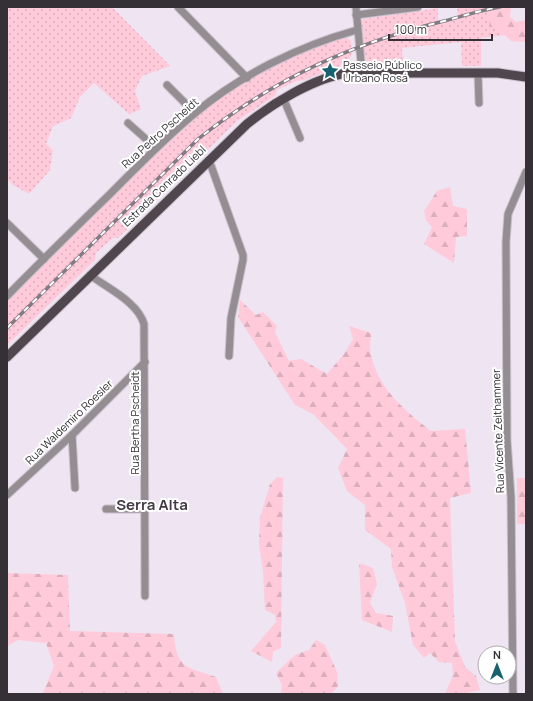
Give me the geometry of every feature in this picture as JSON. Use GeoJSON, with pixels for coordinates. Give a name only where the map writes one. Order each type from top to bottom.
{"type":"FeatureCollection","features":[{"type":"Feature","properties":{"kind":"main road","name":"Estrada Conrado Liebl"},"geometry":{"type":"LineString","coordinates":[[7,357],[247,124],[284,100],[330,77],[362,73],[507,73],[526,77]]}},
{"type":"Feature","properties":{"kind":"street"},"geometry":{"type":"LineString","coordinates":[[178,7],[247,78]]}},
{"type":"Feature","properties":{"kind":"street"},"geometry":{"type":"LineString","coordinates":[[356,7],[362,73]]}},
{"type":"Feature","properties":{"kind":"street"},"geometry":{"type":"LineString","coordinates":[[356,15],[418,7]]}},
{"type":"Feature","properties":{"kind":"street","name":"Rua Pedro Pscheidt"},"geometry":{"type":"LineString","coordinates":[[7,296],[156,148],[195,113],[247,78],[301,48],[332,36],[357,30]]}},
{"type":"Feature","properties":{"kind":"street"},"geometry":{"type":"LineString","coordinates":[[478,73],[479,104]]}},
{"type":"Feature","properties":{"kind":"street"},"geometry":{"type":"LineString","coordinates":[[167,85],[195,113]]}},
{"type":"Feature","properties":{"kind":"street"},"geometry":{"type":"LineString","coordinates":[[284,100],[300,138]]}},
{"type":"Feature","properties":{"kind":"street"},"geometry":{"type":"LineString","coordinates":[[128,123],[156,148]]}},
{"type":"Feature","properties":{"kind":"street"},"geometry":{"type":"LineString","coordinates":[[209,160],[243,255],[231,318],[229,356]]}},
{"type":"Feature","properties":{"kind":"street","name":"Rua Vicente Zeithammer"},"geometry":{"type":"LineString","coordinates":[[513,694],[511,497],[507,440],[506,242],[508,214],[526,172]]}},
{"type":"Feature","properties":{"kind":"street"},"geometry":{"type":"LineString","coordinates":[[7,223],[44,259]]}},
{"type":"Feature","properties":{"kind":"street","name":"Rua Bertha Pscheidt"},"geometry":{"type":"LineString","coordinates":[[90,275],[130,304],[140,314],[144,324],[146,509],[145,596]]}},
{"type":"Feature","properties":{"kind":"street","name":"Rua Waldemiro Roesler"},"geometry":{"type":"LineString","coordinates":[[7,495],[72,435],[145,362]]}},
{"type":"Feature","properties":{"kind":"street"},"geometry":{"type":"LineString","coordinates":[[72,435],[75,488]]}},
{"type":"Feature","properties":{"kind":"street"},"geometry":{"type":"LineString","coordinates":[[106,509],[146,509]]}},
{"type":"Feature","properties":{"kind":"green space"},"geometry":{"type":"Polygon","coordinates":[[[7,7],[112,7],[170,66],[142,76],[135,91],[141,109],[129,114],[94,83],[80,97],[71,118],[53,126],[46,144],[53,150],[50,170],[29,194],[13,185],[7,179],[7,7]]]}},
{"type":"Feature","properties":{"kind":"green space"},"geometry":{"type":"Polygon","coordinates":[[[457,7],[500,7],[495,8],[501,31],[506,35],[481,38],[481,66],[462,66],[461,42],[402,48],[403,67],[378,66],[370,63],[363,54],[361,21],[364,19],[438,8],[438,22],[458,17],[457,7]]]}},
{"type":"Feature","properties":{"kind":"green space"},"geometry":{"type":"Polygon","coordinates":[[[511,7],[510,17],[516,22],[526,20],[525,42],[511,41],[501,31],[490,27],[488,14],[495,8],[511,7]]]}},
{"type":"Feature","properties":{"kind":"green space"},"geometry":{"type":"Polygon","coordinates":[[[343,34],[351,41],[352,53],[349,60],[343,65],[304,80],[296,81],[277,90],[276,95],[237,121],[118,238],[113,238],[96,253],[95,260],[7,345],[7,296],[195,113],[247,78],[343,34]]]}},
{"type":"Feature","properties":{"kind":"green space"},"geometry":{"type":"Polygon","coordinates":[[[450,187],[453,206],[467,209],[467,236],[456,237],[454,263],[424,244],[432,227],[426,220],[424,211],[437,191],[450,187]]]}},
{"type":"Feature","properties":{"kind":"green space"},"geometry":{"type":"Polygon","coordinates":[[[240,300],[256,315],[263,312],[277,326],[275,332],[289,361],[301,359],[327,374],[344,354],[353,339],[349,326],[371,333],[370,352],[375,367],[386,388],[402,407],[431,431],[465,429],[471,493],[450,498],[455,641],[465,667],[476,676],[477,685],[479,685],[480,690],[462,694],[445,694],[453,675],[452,663],[439,662],[430,653],[424,658],[413,645],[405,603],[392,567],[391,549],[365,530],[365,505],[347,491],[338,468],[347,449],[313,414],[295,405],[238,317],[240,300]]]}},
{"type":"Feature","properties":{"kind":"green space"},"geometry":{"type":"Polygon","coordinates":[[[277,477],[283,478],[281,648],[273,652],[272,662],[251,651],[276,622],[275,615],[265,610],[263,571],[259,544],[260,518],[270,484],[277,477]]]}},
{"type":"Feature","properties":{"kind":"green space"},"geometry":{"type":"Polygon","coordinates":[[[517,478],[526,478],[526,524],[517,524],[517,478]]]}},
{"type":"Feature","properties":{"kind":"green space"},"geometry":{"type":"Polygon","coordinates":[[[359,563],[373,568],[377,584],[370,603],[376,613],[393,616],[392,632],[362,620],[359,563]]]}},
{"type":"Feature","properties":{"kind":"green space"},"geometry":{"type":"Polygon","coordinates":[[[7,573],[68,575],[70,631],[174,634],[177,654],[185,665],[197,671],[216,677],[223,694],[33,694],[43,693],[54,666],[46,643],[18,640],[7,646],[7,573]]]}},
{"type":"Feature","properties":{"kind":"green space"},"geometry":{"type":"Polygon","coordinates":[[[316,640],[325,645],[337,672],[338,686],[331,694],[281,694],[282,685],[276,673],[295,655],[309,650],[316,640]]]}},
{"type":"Feature","properties":{"kind":"railway"},"geometry":{"type":"LineString","coordinates":[[7,328],[198,139],[255,98],[314,66],[377,41],[410,30],[479,11],[500,7]]}},
{"type":"Feature","properties":{"kind":"place","name":"Passeio Público Urbano Rosá"},"geometry":{"type":"Point","coordinates":[330,71]}},
{"type":"Feature","properties":{"kind":"district","name":"Serra Alta"},"geometry":{"type":"Point","coordinates":[152,505]}}]}
